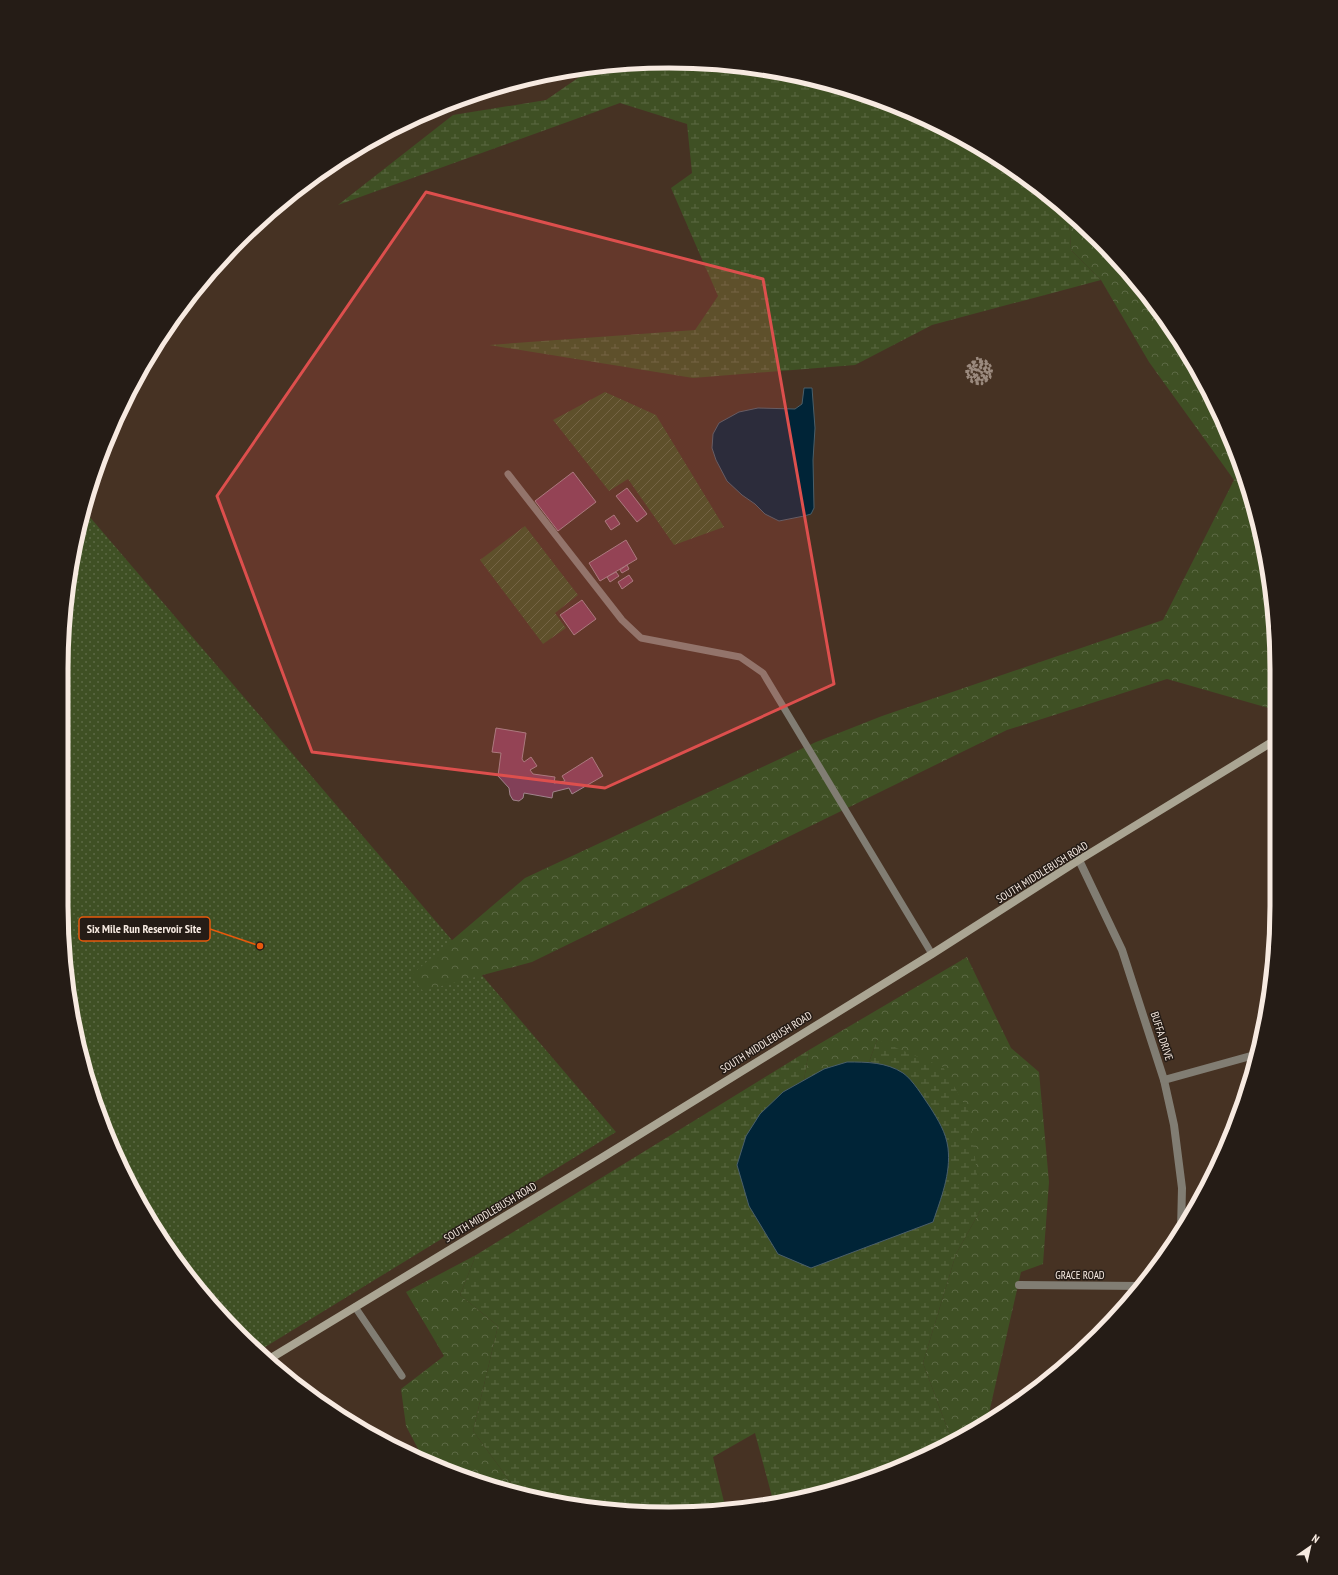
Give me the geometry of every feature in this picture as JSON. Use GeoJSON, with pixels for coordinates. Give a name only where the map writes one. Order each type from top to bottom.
{"type":"FeatureCollection","features":[{"type":"Feature","properties":{"kind":"street","name":"SOUTH MIDDLEBUSH ROAD"},"geometry":{"type":"LineString","coordinates":[[272,1357],[596,1161],[932,954],[1079,860],[1270,743]]}},
{"type":"Feature","properties":{"kind":"street","name":"BUFFA DRIVE"},"geometry":{"type":"LineString","coordinates":[[1079,860],[1122,950],[1164,1080],[1174,1125],[1182,1188],[1181,1219]]}},
{"type":"Feature","properties":{"kind":"street"},"geometry":{"type":"LineString","coordinates":[[1164,1080],[1251,1056]]}},
{"type":"Feature","properties":{"kind":"street","name":"GRACE ROAD"},"geometry":{"type":"LineString","coordinates":[[1019,1285],[1134,1286]]}},
{"type":"Feature","properties":{"kind":"lane"},"geometry":{"type":"LineString","coordinates":[[508,474],[622,620],[640,638],[740,657],[763,673],[932,954]]}},
{"type":"Feature","properties":{"kind":"lane"},"geometry":{"type":"LineString","coordinates":[[355,1307],[402,1376]]}},
{"type":"Feature","properties":{"kind":"path"},"geometry":{"type":"LineString","coordinates":[[977,357],[978,362],[985,364],[989,369],[986,362],[978,360],[984,360],[987,362],[992,369],[990,378],[982,384],[988,378],[990,371],[986,378],[980,381],[974,380],[968,374],[972,380],[980,383],[975,384],[968,379],[966,371],[969,364],[975,360],[976,361],[970,365],[968,372],[971,366],[975,363],[971,370],[972,374],[977,380],[982,380],[985,378],[988,371],[984,364],[979,363],[986,369],[980,366],[983,370],[980,376],[984,375],[985,371],[986,372],[983,378],[977,378],[973,374],[979,376],[975,372],[976,367],[972,371],[977,365],[979,370]]}},
{"type":"Feature","properties":{"kind":"highlighted area"},"geometry":{"type":"Polygon","coordinates":[[[426,192],[763,279],[834,684],[605,788],[312,752],[217,496],[426,192]]]}},
{"type":"Feature","properties":{"kind":"green space"},"geometry":{"type":"Polygon","coordinates":[[[669,68],[708,69],[747,73],[825,88],[862,100],[935,130],[1003,169],[1035,192],[1069,221],[1071,250],[1101,280],[932,325],[855,365],[693,378],[489,345],[695,330],[718,296],[671,188],[692,173],[687,124],[620,103],[338,205],[453,115],[546,100],[583,74],[630,69],[669,68]]]}},
{"type":"Feature","properties":{"kind":"green space"},"geometry":{"type":"Polygon","coordinates":[[[1069,221],[1094,244],[1121,273],[1146,303],[1169,335],[1208,403],[1224,439],[1250,513],[1265,591],[1269,630],[1270,708],[1167,679],[1007,730],[532,962],[423,991],[410,976],[525,878],[816,742],[882,716],[1163,620],[1234,480],[1149,362],[1101,280],[1071,250],[1069,221]]]}},
{"type":"Feature","properties":{"kind":"green space"},"geometry":{"type":"Polygon","coordinates":[[[605,392],[656,415],[724,527],[674,545],[628,479],[609,491],[553,420],[605,392]]]}},
{"type":"Feature","properties":{"kind":"green space"},"geometry":{"type":"Polygon","coordinates":[[[88,514],[616,1132],[263,1348],[217,1302],[192,1272],[169,1240],[130,1172],[114,1136],[88,1062],[73,984],[69,945],[68,906],[69,630],[73,591],[88,514]]]}},
{"type":"Feature","properties":{"kind":"green space"},"geometry":{"type":"Polygon","coordinates":[[[525,526],[578,595],[555,613],[566,628],[543,644],[480,560],[525,526]]]}},
{"type":"Feature","properties":{"kind":"green space"},"geometry":{"type":"Polygon","coordinates":[[[967,957],[1011,1048],[1039,1072],[1049,1182],[1043,1264],[1021,1272],[989,1415],[950,1437],[923,1363],[956,1254],[981,1209],[877,1040],[869,1062],[847,1062],[804,1080],[809,1050],[967,957]]]}},
{"type":"Feature","properties":{"kind":"green space"},"geometry":{"type":"Polygon","coordinates":[[[877,1040],[943,1067],[970,1114],[981,1209],[956,1254],[923,1363],[950,1437],[899,1461],[862,1475],[825,1487],[772,1497],[755,1433],[713,1457],[725,1504],[669,1507],[630,1506],[591,1502],[515,1487],[473,1431],[498,1326],[460,1295],[476,1255],[809,1050],[804,1080],[783,1092],[912,1230],[933,1222],[943,1126],[909,1078],[891,1068],[869,1062],[877,1040]]]}},
{"type":"Feature","properties":{"kind":"green space"},"geometry":{"type":"Polygon","coordinates":[[[476,1255],[460,1295],[498,1326],[473,1431],[515,1487],[476,1475],[420,1453],[406,1426],[401,1389],[444,1356],[406,1292],[476,1255]]]}},
{"type":"Feature","properties":{"kind":"water"},"geometry":{"type":"Polygon","coordinates":[[[804,388],[812,388],[815,428],[813,460],[814,508],[811,514],[779,521],[765,514],[727,481],[716,460],[712,448],[713,434],[719,423],[739,412],[758,408],[795,409],[802,404],[804,388]]]}},
{"type":"Feature","properties":{"kind":"water"},"geometry":{"type":"Polygon","coordinates":[[[847,1062],[869,1063],[897,1069],[903,1073],[918,1089],[944,1131],[949,1158],[947,1177],[933,1222],[811,1268],[778,1254],[749,1206],[737,1165],[746,1136],[760,1114],[783,1092],[824,1069],[847,1062]]]}},
{"type":"Feature","properties":{"kind":"building"},"geometry":{"type":"Polygon","coordinates":[[[573,472],[596,502],[558,531],[535,501],[573,472]]]}},
{"type":"Feature","properties":{"kind":"building"},"geometry":{"type":"Polygon","coordinates":[[[627,488],[647,514],[637,522],[616,496],[627,488]]]}},
{"type":"Feature","properties":{"kind":"building"},"geometry":{"type":"Polygon","coordinates":[[[614,515],[620,524],[611,530],[605,521],[614,515]]]}},
{"type":"Feature","properties":{"kind":"building"},"geometry":{"type":"Polygon","coordinates":[[[626,540],[637,559],[600,581],[589,563],[626,540]]]}},
{"type":"Feature","properties":{"kind":"building"},"geometry":{"type":"Polygon","coordinates":[[[627,565],[629,569],[622,573],[620,570],[627,565]]]}},
{"type":"Feature","properties":{"kind":"building"},"geometry":{"type":"Polygon","coordinates":[[[616,572],[619,576],[610,582],[607,577],[616,572]]]}},
{"type":"Feature","properties":{"kind":"building"},"geometry":{"type":"Polygon","coordinates":[[[629,575],[633,581],[622,589],[618,582],[629,575]]]}},
{"type":"Feature","properties":{"kind":"building"},"geometry":{"type":"Polygon","coordinates":[[[582,600],[596,619],[574,635],[560,615],[582,600]]]}},
{"type":"Feature","properties":{"kind":"building"},"geometry":{"type":"Polygon","coordinates":[[[496,728],[526,733],[522,759],[524,762],[531,757],[537,766],[530,770],[533,774],[555,777],[554,783],[565,781],[562,776],[592,757],[603,776],[572,794],[569,788],[553,792],[552,798],[524,793],[523,798],[519,801],[513,800],[510,795],[509,788],[498,776],[501,753],[492,752],[496,728]]]}},
{"type":"Feature","properties":{"kind":"place","name":"Six Mile Run Reservoir Site"},"geometry":{"type":"Point","coordinates":[260,946]}}]}
